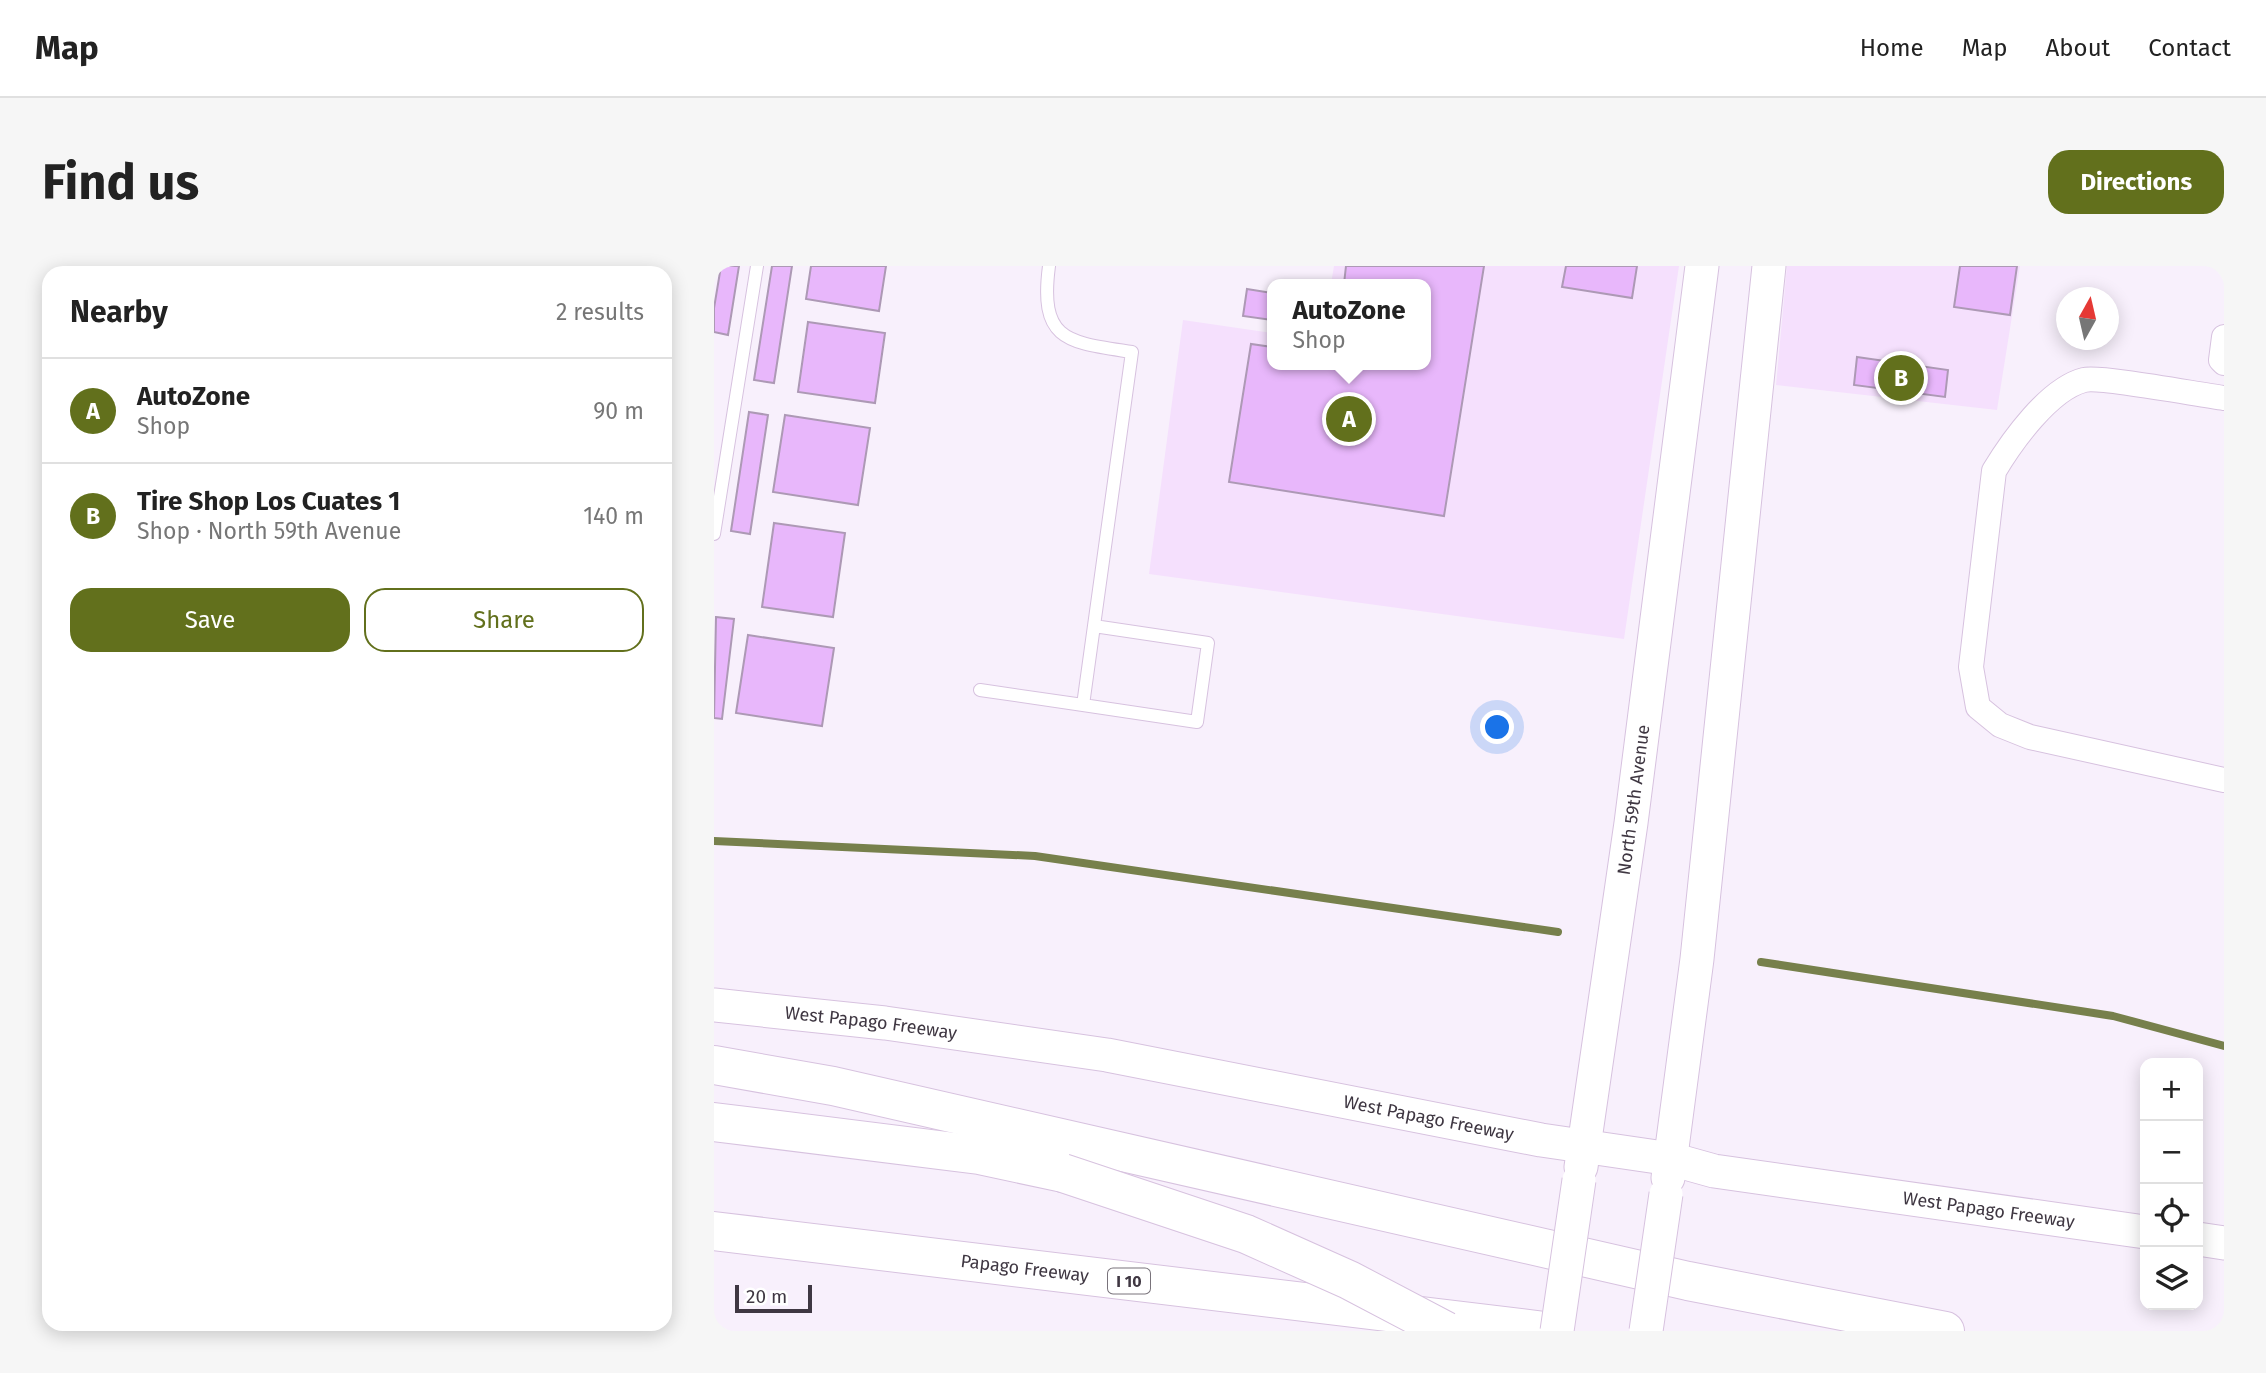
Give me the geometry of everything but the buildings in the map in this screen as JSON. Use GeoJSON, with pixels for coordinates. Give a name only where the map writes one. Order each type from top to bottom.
{"type":"FeatureCollection","features":[{"type":"Feature","properties":{"kind":"highway"},"geometry":{"type":"LineString","coordinates":[[714,1065],[846,1089],[1688,1281],[1945,1331]]}},
{"type":"Feature","properties":{"kind":"highway"},"geometry":{"type":"LineString","coordinates":[[714,1122],[979,1155],[1063,1173],[1245,1234],[1349,1280],[1446,1331]]}},
{"type":"Feature","properties":{"kind":"highway","name":"Papago Freeway"},"geometry":{"type":"LineString","coordinates":[[714,1231],[1545,1331]]}},
{"type":"Feature","properties":{"kind":"main road","name":"North 59th Avenue"},"geometry":{"type":"LineString","coordinates":[[1556,1331],[1631,823],[1702,266]]}},
{"type":"Feature","properties":{"kind":"main road"},"geometry":{"type":"LineString","coordinates":[[1646,1331],[1703,911],[1769,266]]}},
{"type":"Feature","properties":{"kind":"main road","name":"West Papago Freeway"},"geometry":{"type":"LineString","coordinates":[[714,1005],[898,1025],[1107,1055],[1583,1146],[1671,1159],[1713,1171],[2140,1231]]}},
{"type":"Feature","properties":{"kind":"main road"},"geometry":{"type":"LineString","coordinates":[[2203,1240],[2224,1243]]}},
{"type":"Feature","properties":{"kind":"street"},"geometry":{"type":"LineString","coordinates":[[2224,337],[2221,360],[2224,363]]}},
{"type":"Feature","properties":{"kind":"street"},"geometry":{"type":"LineString","coordinates":[[2224,398],[2086,379],[2064,389],[2036,415],[2006,450],[1994,471],[1971,667],[1978,707],[2000,725],[2030,737],[2224,780]]}},
{"type":"Feature","properties":{"kind":"lane"},"geometry":{"type":"LineString","coordinates":[[714,534],[757,266]]}},
{"type":"Feature","properties":{"kind":"lane"},"geometry":{"type":"LineString","coordinates":[[1049,266],[1046,310],[1057,329],[1077,343],[1132,352],[1083,705]]}},
{"type":"Feature","properties":{"kind":"lane"},"geometry":{"type":"LineString","coordinates":[[980,690],[1197,722],[1208,643],[1094,626]]}},
{"type":"Feature","properties":{"kind":"shaded area"},"geometry":{"type":"Polygon","coordinates":[[[1334,266],[1679,266],[1624,639],[1149,574],[1183,320],[1267,332],[1267,370],[1431,370],[1431,279],[1332,279],[1334,266]]]}},
{"type":"Feature","properties":{"kind":"shaded area"},"geometry":{"type":"Polygon","coordinates":[[[1787,266],[2020,266],[1997,410],[1776,385],[1787,266]]]}},
{"type":"Feature","properties":{"kind":"waterway"},"geometry":{"type":"LineString","coordinates":[[714,841],[1035,856],[1558,932]]}},
{"type":"Feature","properties":{"kind":"waterway"},"geometry":{"type":"LineString","coordinates":[[1761,962],[2113,1016],[2224,1046]]}},
{"type":"Feature","properties":{"kind":"place","name":"Tire Shop Los Cuates 1"},"geometry":{"type":"Point","coordinates":[1901,378]}},
{"type":"Feature","properties":{"kind":"place","name":"AutoZone"},"geometry":{"type":"Point","coordinates":[1349,419]}}]}
